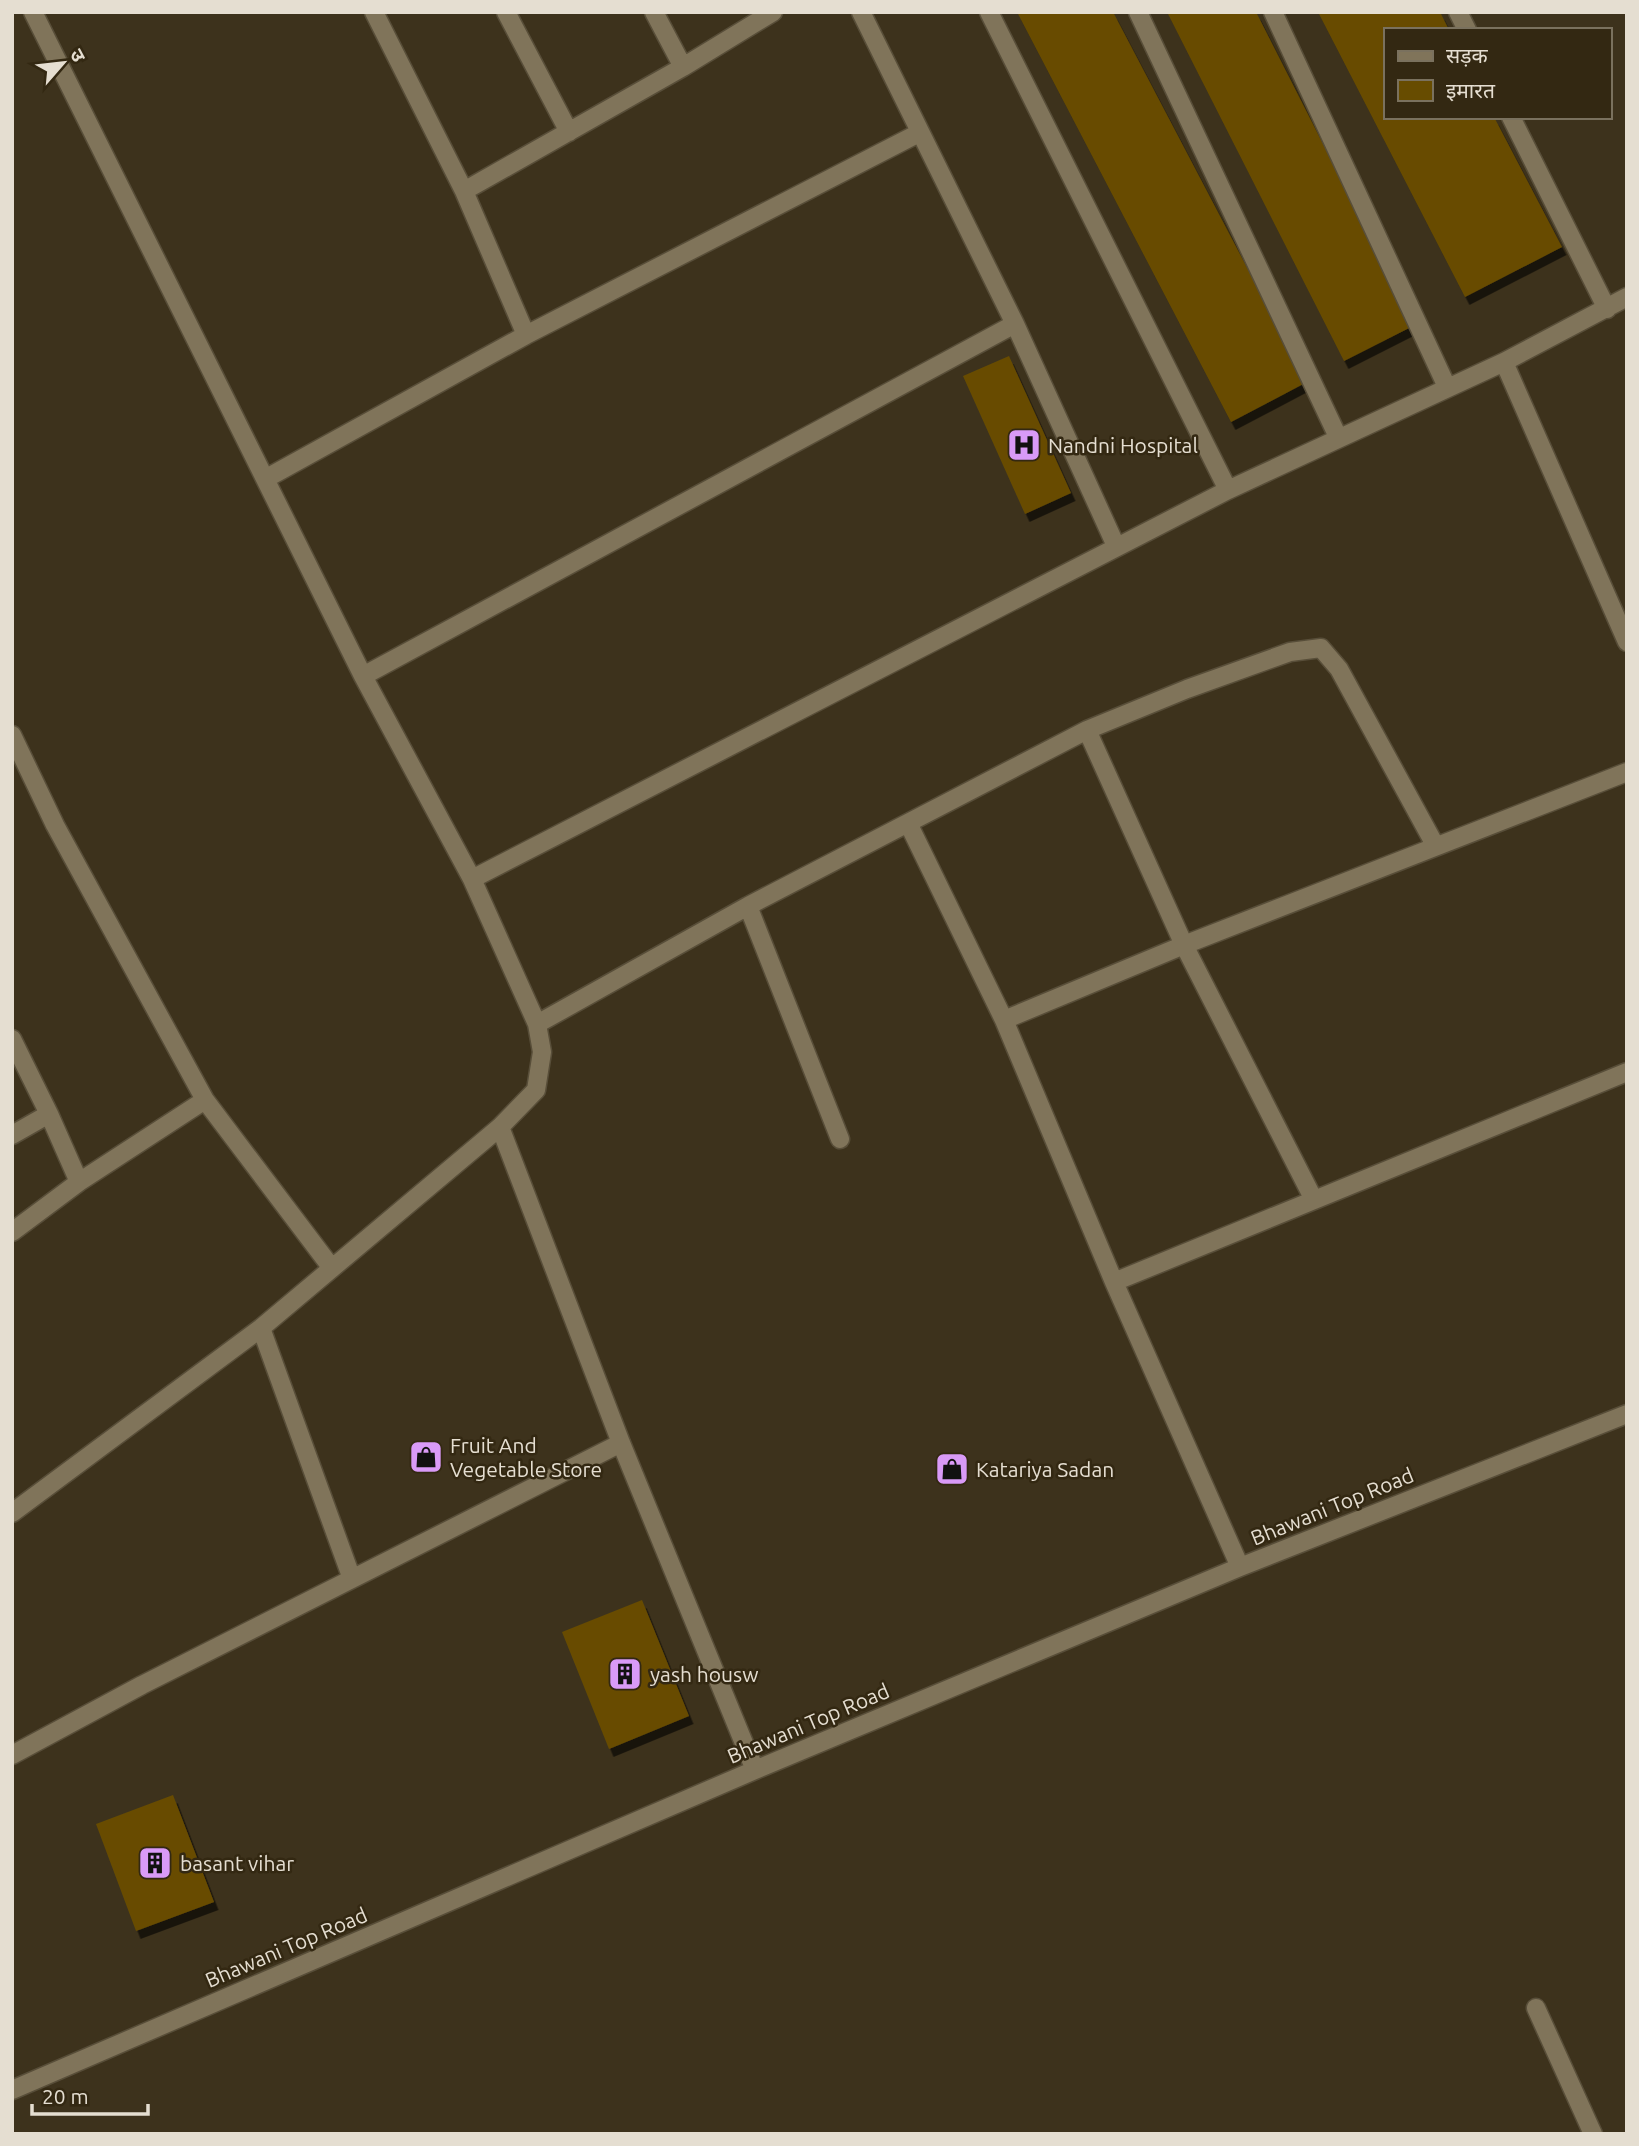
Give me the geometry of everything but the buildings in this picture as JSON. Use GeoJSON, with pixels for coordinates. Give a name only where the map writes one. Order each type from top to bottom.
{"type":"FeatureCollection","features":[{"type":"Feature","properties":{"kind":"street"},"geometry":{"type":"LineString","coordinates":[[12,1513],[261,1328],[500,1127],[536,1090],[542,1052],[537,1024],[472,879],[363,676],[33,12]]}},
{"type":"Feature","properties":{"kind":"street"},"geometry":{"type":"LineString","coordinates":[[374,12],[464,191],[526,335]]}},
{"type":"Feature","properties":{"kind":"street"},"geometry":{"type":"LineString","coordinates":[[506,12],[569,132]]}},
{"type":"Feature","properties":{"kind":"street"},"geometry":{"type":"LineString","coordinates":[[654,12],[682,67]]}},
{"type":"Feature","properties":{"kind":"street"},"geometry":{"type":"LineString","coordinates":[[464,191],[773,12]]}},
{"type":"Feature","properties":{"kind":"street"},"geometry":{"type":"LineString","coordinates":[[861,12],[1015,324],[1116,546]]}},
{"type":"Feature","properties":{"kind":"street"},"geometry":{"type":"LineString","coordinates":[[989,12],[1228,490]]}},
{"type":"Feature","properties":{"kind":"street"},"geometry":{"type":"LineString","coordinates":[[1138,12],[1338,437]]}},
{"type":"Feature","properties":{"kind":"street"},"geometry":{"type":"LineString","coordinates":[[1273,12],[1447,387]]}},
{"type":"Feature","properties":{"kind":"street"},"geometry":{"type":"LineString","coordinates":[[1458,12],[1466,28]]}},
{"type":"Feature","properties":{"kind":"street"},"geometry":{"type":"LineString","coordinates":[[1512,119],[1607,309]]}},
{"type":"Feature","properties":{"kind":"street"},"geometry":{"type":"LineString","coordinates":[[265,479],[526,335],[919,133]]}},
{"type":"Feature","properties":{"kind":"street"},"geometry":{"type":"LineString","coordinates":[[472,879],[1116,546],[1338,437],[1504,362],[1627,298]]}},
{"type":"Feature","properties":{"kind":"street"},"geometry":{"type":"LineString","coordinates":[[363,676],[1015,324]]}},
{"type":"Feature","properties":{"kind":"street"},"geometry":{"type":"LineString","coordinates":[[1504,362],[1627,642]]}},
{"type":"Feature","properties":{"kind":"street"},"geometry":{"type":"LineString","coordinates":[[537,1024],[748,906],[1087,730],[1290,652],[1321,648],[1339,669],[1435,845]]}},
{"type":"Feature","properties":{"kind":"street"},"geometry":{"type":"LineString","coordinates":[[1087,730],[1184,945],[1314,1200]]}},
{"type":"Feature","properties":{"kind":"street"},"geometry":{"type":"LineString","coordinates":[[12,735],[55,825],[205,1100],[331,1267]]}},
{"type":"Feature","properties":{"kind":"street"},"geometry":{"type":"LineString","coordinates":[[1004,1020],[1435,845],[1627,772]]}},
{"type":"Feature","properties":{"kind":"street"},"geometry":{"type":"LineString","coordinates":[[908,823],[1004,1020],[1114,1282],[1240,1567]]}},
{"type":"Feature","properties":{"kind":"street"},"geometry":{"type":"LineString","coordinates":[[748,906],[840,1139]]}},
{"type":"Feature","properties":{"kind":"street"},"geometry":{"type":"LineString","coordinates":[[12,1039],[79,1182]]}},
{"type":"Feature","properties":{"kind":"street"},"geometry":{"type":"LineString","coordinates":[[1114,1282],[1627,1072]]}},
{"type":"Feature","properties":{"kind":"street"},"geometry":{"type":"LineString","coordinates":[[12,1232],[79,1182],[205,1100]]}},
{"type":"Feature","properties":{"kind":"street"},"geometry":{"type":"LineString","coordinates":[[12,1135],[49,1114]]}},
{"type":"Feature","properties":{"kind":"street"},"geometry":{"type":"LineString","coordinates":[[500,1127],[621,1443],[755,1770]]}},
{"type":"Feature","properties":{"kind":"street"},"geometry":{"type":"LineString","coordinates":[[261,1328],[352,1578]]}},
{"type":"Feature","properties":{"kind":"street","name":"Bhawani Top Road"},"geometry":{"type":"LineString","coordinates":[[12,2090],[755,1770],[1240,1567],[1627,1414]]}},
{"type":"Feature","properties":{"kind":"street"},"geometry":{"type":"LineString","coordinates":[[12,1755],[142,1685],[621,1443]]}},
{"type":"Feature","properties":{"kind":"street"},"geometry":{"type":"LineString","coordinates":[[1535,2008],[1593,2134]]}},
{"type":"Feature","properties":{"kind":"place","name":"Nandni Hospital"},"geometry":{"type":"Point","coordinates":[1024,445]}},
{"type":"Feature","properties":{"kind":"place","name":"Fruit And Vegetable Store"},"geometry":{"type":"Point","coordinates":[426,1457]}},
{"type":"Feature","properties":{"kind":"place","name":"Katariya Sadan"},"geometry":{"type":"Point","coordinates":[952,1469]}},
{"type":"Feature","properties":{"kind":"place","name":"yash housw"},"geometry":{"type":"Point","coordinates":[625,1674]}},
{"type":"Feature","properties":{"kind":"place","name":"basant vihar"},"geometry":{"type":"Point","coordinates":[155,1863]}}]}
